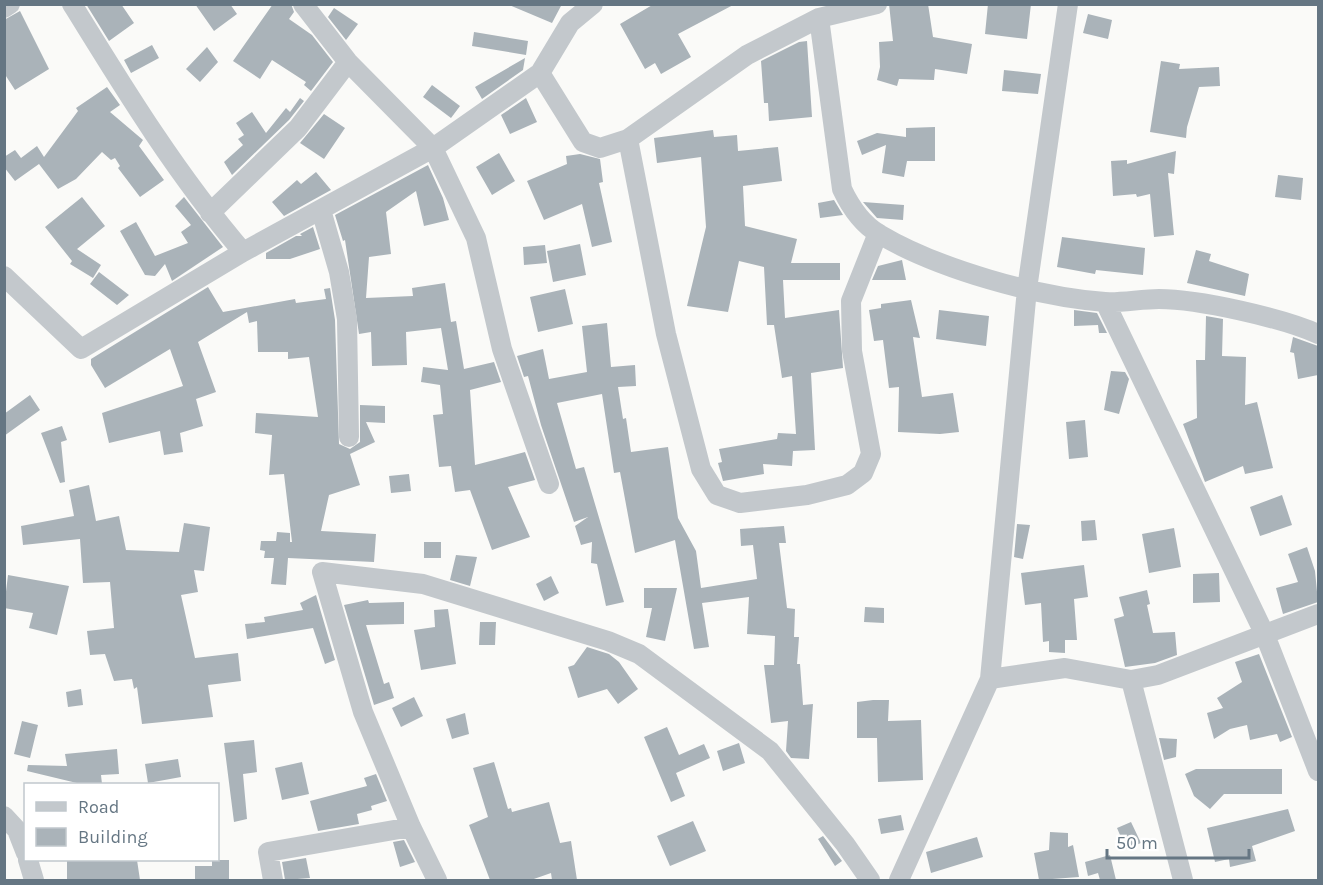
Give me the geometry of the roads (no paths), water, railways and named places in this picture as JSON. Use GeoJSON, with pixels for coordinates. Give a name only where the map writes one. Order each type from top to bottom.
{"type":"FeatureCollection","features":[{"type":"Feature","properties":{"kind":"street"},"geometry":{"type":"LineString","coordinates":[[4,8],[10,4]]}},
{"type":"Feature","properties":{"kind":"street"},"geometry":{"type":"LineString","coordinates":[[72,4],[150,131],[210,213],[243,252]]}},
{"type":"Feature","properties":{"kind":"street"},"geometry":{"type":"LineString","coordinates":[[303,4],[348,62],[433,148],[476,237],[502,349],[549,484]]}},
{"type":"Feature","properties":{"kind":"street"},"geometry":{"type":"LineString","coordinates":[[4,276],[81,349],[243,252],[433,148],[540,73],[570,23],[593,4]]}},
{"type":"Feature","properties":{"kind":"street"},"geometry":{"type":"LineString","coordinates":[[540,73],[583,142],[600,148],[628,139],[747,55],[819,18],[878,4]]}},
{"type":"Feature","properties":{"kind":"street"},"geometry":{"type":"LineString","coordinates":[[899,880],[990,679],[1027,290],[1068,4]]}},
{"type":"Feature","properties":{"kind":"street"},"geometry":{"type":"LineString","coordinates":[[819,18],[842,189],[850,207],[878,233],[938,261],[1027,290],[1105,302],[1161,299],[1224,308],[1302,326],[1318,334]]}},
{"type":"Feature","properties":{"kind":"street"},"geometry":{"type":"LineString","coordinates":[[210,213],[298,128],[348,62]]}},
{"type":"Feature","properties":{"kind":"street"},"geometry":{"type":"LineString","coordinates":[[628,139],[666,334],[701,470],[717,495],[740,503],[807,495],[847,484],[864,472],[871,454],[852,351],[851,301],[878,233]]}},
{"type":"Feature","properties":{"kind":"street"},"geometry":{"type":"LineString","coordinates":[[321,210],[339,272],[347,320],[350,437]]}},
{"type":"Feature","properties":{"kind":"street"},"geometry":{"type":"LineString","coordinates":[[1105,302],[1265,634],[1318,771]]}},
{"type":"Feature","properties":{"kind":"street"},"geometry":{"type":"LineString","coordinates":[[437,880],[411,827],[363,712],[322,572],[423,584],[608,641],[639,654],[770,751],[845,844],[870,880]]}},
{"type":"Feature","properties":{"kind":"street"},"geometry":{"type":"LineString","coordinates":[[990,679],[1065,668],[1131,680],[1158,675],[1318,614]]}},
{"type":"Feature","properties":{"kind":"street"},"geometry":{"type":"LineString","coordinates":[[1131,680],[1183,880]]}},
{"type":"Feature","properties":{"kind":"street"},"geometry":{"type":"LineString","coordinates":[[4,816],[17,830],[24,849]]}},
{"type":"Feature","properties":{"kind":"street"},"geometry":{"type":"LineString","coordinates":[[273,880],[268,852],[411,827]]}},
{"type":"Feature","properties":{"kind":"street"},"geometry":{"type":"LineString","coordinates":[[28,861],[34,880]]}}]}
